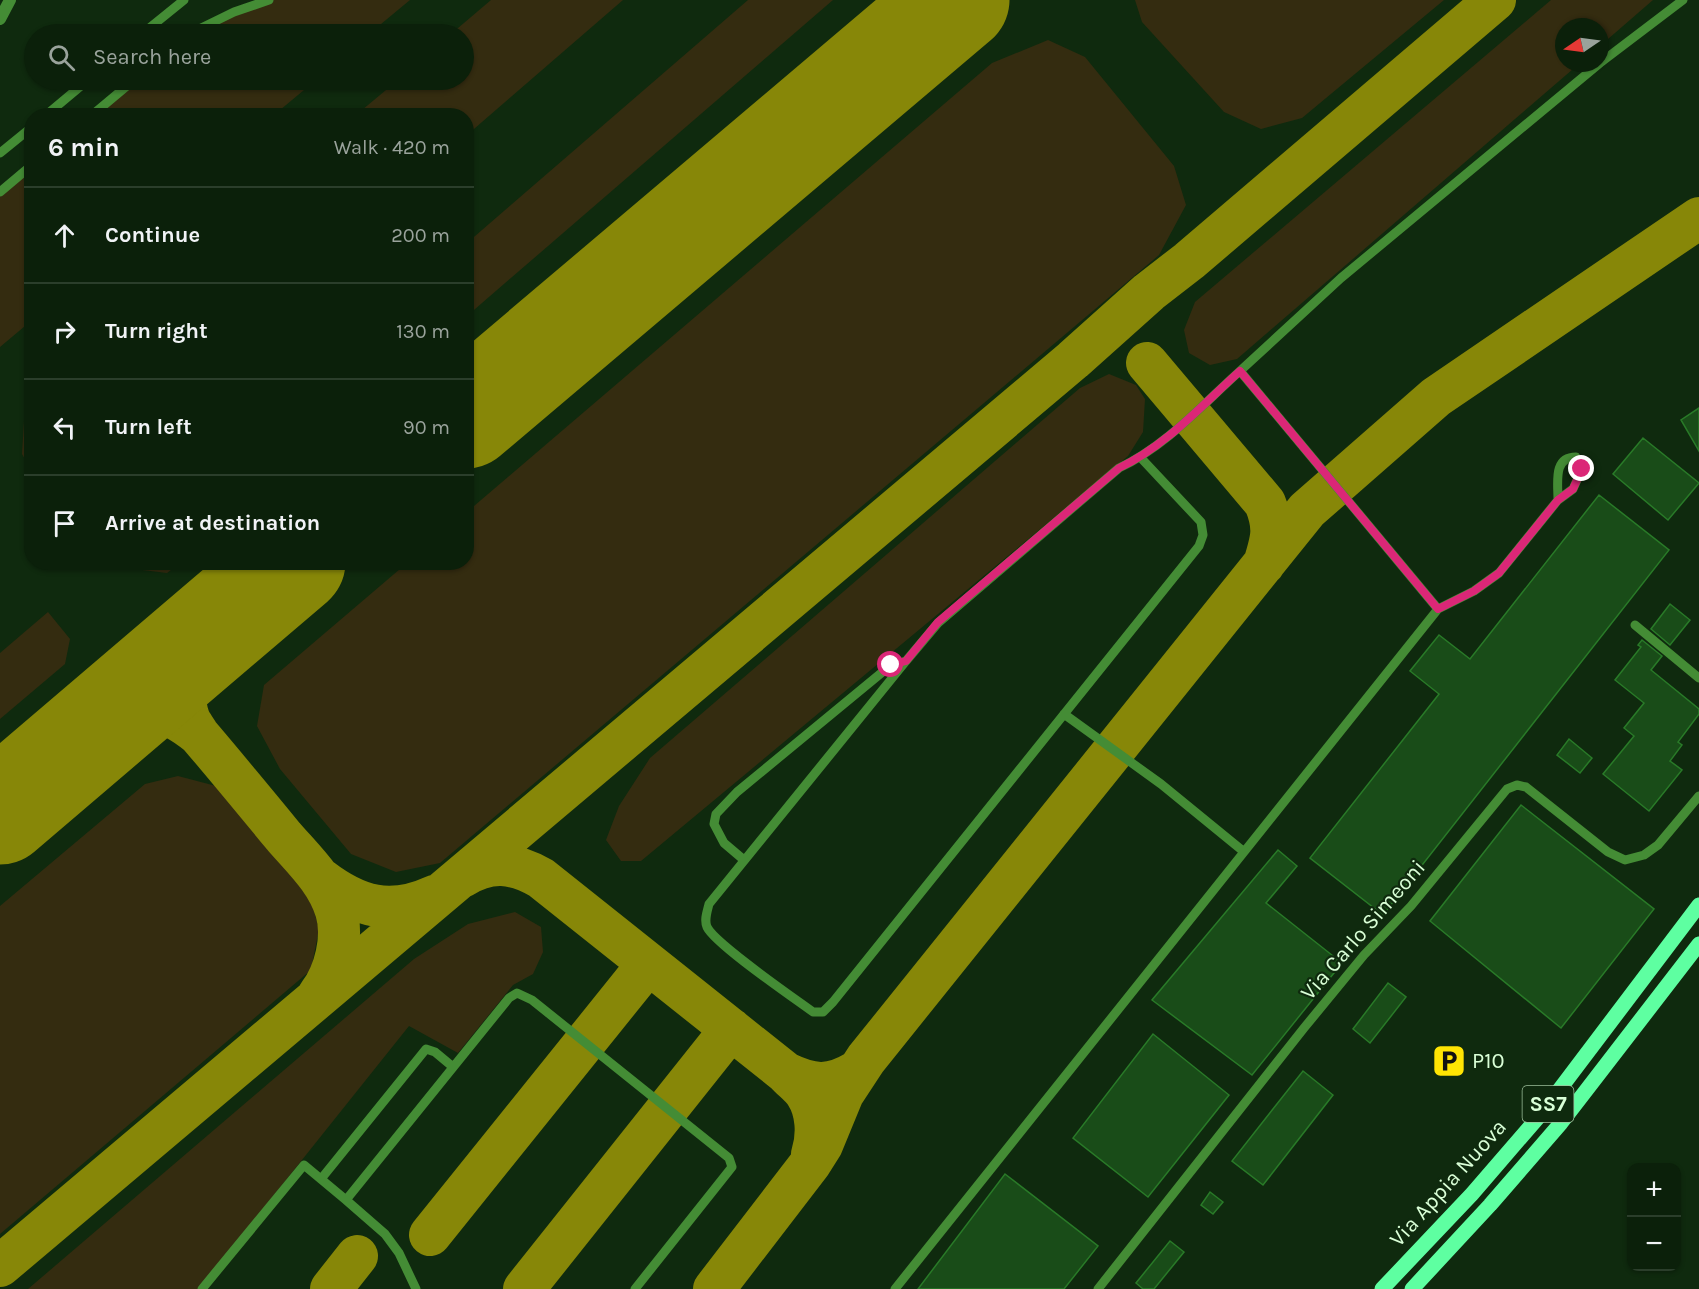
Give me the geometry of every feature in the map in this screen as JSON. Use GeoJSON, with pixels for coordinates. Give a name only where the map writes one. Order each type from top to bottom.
{"type":"FeatureCollection","features":[{"type":"Feature","properties":{"kind":"main road","name":"Via Appia Nuova"},"geometry":{"type":"LineString","coordinates":[[1382,1289],[1472,1194],[1541,1114],[1699,905]]}},
{"type":"Feature","properties":{"kind":"main road","name":"Via Appia Nuova"},"geometry":{"type":"LineString","coordinates":[[1412,1289],[1490,1205],[1561,1123],[1699,944]]}},
{"type":"Feature","properties":{"kind":"street"},"geometry":{"type":"LineString","coordinates":[[0,19],[10,0]]}},
{"type":"Feature","properties":{"kind":"lane"},"geometry":{"type":"LineString","coordinates":[[154,24],[184,0]]}},
{"type":"Feature","properties":{"kind":"lane"},"geometry":{"type":"LineString","coordinates":[[209,24],[234,12],[269,0]]}},
{"type":"Feature","properties":{"kind":"lane"},"geometry":{"type":"LineString","coordinates":[[1609,56],[1683,0]]}},
{"type":"Feature","properties":{"kind":"lane"},"geometry":{"type":"LineString","coordinates":[[1141,458],[1201,522],[1203,535],[1199,546],[824,1012],[813,1012],[722,944],[707,928],[706,917],[709,904],[938,622],[1119,468],[1141,458],[1181,425],[1341,278],[1589,72]]}},
{"type":"Feature","properties":{"kind":"lane"},"geometry":{"type":"LineString","coordinates":[[55,108],[76,90]]}},
{"type":"Feature","properties":{"kind":"lane"},"geometry":{"type":"LineString","coordinates":[[101,108],[122,90]]}},
{"type":"Feature","properties":{"kind":"lane"},"geometry":{"type":"LineString","coordinates":[[0,153],[24,134]]}},
{"type":"Feature","properties":{"kind":"lane"},"geometry":{"type":"LineString","coordinates":[[0,192],[24,172]]}},
{"type":"Feature","properties":{"kind":"lane"},"geometry":{"type":"LineString","coordinates":[[1240,371],[1438,609]]}},
{"type":"Feature","properties":{"kind":"lane"},"geometry":{"type":"LineString","coordinates":[[895,1289],[1438,609],[1474,591],[1499,573],[1558,500]]}},
{"type":"Feature","properties":{"kind":"lane"},"geometry":{"type":"LineString","coordinates":[[1635,625],[1699,678]]}},
{"type":"Feature","properties":{"kind":"lane"},"geometry":{"type":"LineString","coordinates":[[744,860],[720,837],[714,824],[716,814],[737,792],[891,665],[906,661]]}},
{"type":"Feature","properties":{"kind":"lane"},"geometry":{"type":"LineString","coordinates":[[1064,714],[1161,784],[1243,851]]}},
{"type":"Feature","properties":{"kind":"lane","name":"Via Carlo Simeoni"},"geometry":{"type":"LineString","coordinates":[[1098,1289],[1304,1028],[1364,955],[1417,899],[1507,789],[1517,785],[1526,787],[1608,852],[1625,860],[1644,855],[1658,845],[1699,796]]}},
{"type":"Feature","properties":{"kind":"lane"},"geometry":{"type":"LineString","coordinates":[[346,1200],[509,998],[517,993],[532,1000],[729,1158],[732,1167],[635,1289]]}},
{"type":"Feature","properties":{"kind":"lane"},"geometry":{"type":"LineString","coordinates":[[321,1179],[426,1048],[435,1052],[453,1067]]}},
{"type":"Feature","properties":{"kind":"lane"},"geometry":{"type":"LineString","coordinates":[[202,1289],[304,1165],[386,1234],[399,1253],[416,1289]]}},
{"type":"Feature","properties":{"kind":"shaded area"},"geometry":{"type":"Polygon","coordinates":[[[269,0],[410,0],[381,24],[213,24],[269,0]]]}},
{"type":"Feature","properties":{"kind":"shaded area"},"geometry":{"type":"Polygon","coordinates":[[[491,0],[623,0],[474,129],[474,108],[364,108],[386,90],[474,90],[474,24],[463,24],[491,0]]]}},
{"type":"Feature","properties":{"kind":"shaded area"},"geometry":{"type":"Polygon","coordinates":[[[748,0],[833,0],[474,310],[474,237],[748,0]]]}},
{"type":"Feature","properties":{"kind":"shaded area"},"geometry":{"type":"Polygon","coordinates":[[[1135,0],[1444,0],[1302,118],[1261,129],[1224,112],[1142,22],[1135,0]]]}},
{"type":"Feature","properties":{"kind":"shaded area"},"geometry":{"type":"Polygon","coordinates":[[[1551,0],[1653,0],[1609,38],[1609,18],[1555,18],[1555,72],[1570,72],[1237,359],[1210,365],[1189,353],[1184,330],[1195,302],[1551,0]]]}},
{"type":"Feature","properties":{"kind":"shaded area"},"geometry":{"type":"Polygon","coordinates":[[[1048,40],[1085,57],[1174,166],[1186,205],[1159,255],[440,863],[396,872],[351,854],[280,769],[257,726],[264,685],[399,570],[474,570],[474,506],[992,63],[1048,40]]]}},
{"type":"Feature","properties":{"kind":"shaded area"},"geometry":{"type":"Polygon","coordinates":[[[122,90],[304,90],[282,108],[101,108],[122,90]]]}},
{"type":"Feature","properties":{"kind":"shaded area"},"geometry":{"type":"Polygon","coordinates":[[[24,171],[24,327],[0,347],[0,192],[24,171]]]}},
{"type":"Feature","properties":{"kind":"shaded area"},"geometry":{"type":"Polygon","coordinates":[[[1109,374],[1136,385],[1145,399],[1143,432],[1128,456],[641,861],[621,861],[606,840],[619,806],[650,758],[1080,388],[1109,374]]]}},
{"type":"Feature","properties":{"kind":"shaded area"},"geometry":{"type":"Polygon","coordinates":[[[24,421],[24,458],[22,454],[24,421]]]}},
{"type":"Feature","properties":{"kind":"shaded area"},"geometry":{"type":"Polygon","coordinates":[[[142,570],[171,570],[167,573],[142,570]]]}},
{"type":"Feature","properties":{"kind":"shaded area"},"geometry":{"type":"Polygon","coordinates":[[[48,612],[70,639],[65,664],[0,719],[0,653],[48,612]]]}},
{"type":"Feature","properties":{"kind":"shaded area"},"geometry":{"type":"Polygon","coordinates":[[[178,776],[216,786],[307,885],[319,929],[311,970],[0,1234],[0,906],[145,784],[178,776]]]}},
{"type":"Feature","properties":{"kind":"shaded area"},"geometry":{"type":"Polygon","coordinates":[[[515,912],[541,927],[543,952],[533,974],[513,985],[458,1053],[409,1026],[199,1289],[28,1289],[414,959],[468,924],[515,912]]]}},
{"type":"Feature","properties":{"kind":"building"},"geometry":{"type":"Polygon","coordinates":[[[1699,408],[1699,451],[1681,420],[1699,408]]]}},
{"type":"Feature","properties":{"kind":"building"},"geometry":{"type":"Polygon","coordinates":[[[1643,438],[1699,483],[1668,520],[1613,474],[1643,438]]]}},
{"type":"Feature","properties":{"kind":"building"},"geometry":{"type":"Polygon","coordinates":[[[1599,495],[1669,550],[1383,915],[1310,858],[1439,694],[1410,671],[1439,635],[1470,659],[1599,495]]]}},
{"type":"Feature","properties":{"kind":"building"},"geometry":{"type":"Polygon","coordinates":[[[1670,604],[1690,620],[1670,645],[1651,629],[1670,604]]]}},
{"type":"Feature","properties":{"kind":"building"},"geometry":{"type":"Polygon","coordinates":[[[1642,640],[1662,656],[1651,670],[1699,709],[1699,714],[1678,742],[1682,745],[1670,761],[1682,770],[1649,811],[1603,774],[1634,736],[1624,728],[1644,703],[1615,680],[1641,647],[1638,645],[1642,640]]]}},
{"type":"Feature","properties":{"kind":"building"},"geometry":{"type":"Polygon","coordinates":[[[1569,739],[1592,758],[1580,773],[1557,755],[1569,739]]]}},
{"type":"Feature","properties":{"kind":"building"},"geometry":{"type":"Polygon","coordinates":[[[1521,805],[1654,909],[1561,1028],[1430,921],[1521,805]]]}},
{"type":"Feature","properties":{"kind":"building"},"geometry":{"type":"Polygon","coordinates":[[[1278,850],[1297,866],[1266,903],[1342,963],[1252,1075],[1152,1000],[1278,850]]]}},
{"type":"Feature","properties":{"kind":"building"},"geometry":{"type":"Polygon","coordinates":[[[1388,983],[1406,997],[1370,1043],[1353,1029],[1388,983]]]}},
{"type":"Feature","properties":{"kind":"building"},"geometry":{"type":"Polygon","coordinates":[[[1153,1034],[1229,1095],[1148,1197],[1073,1138],[1153,1034]]]}},
{"type":"Feature","properties":{"kind":"building"},"geometry":{"type":"Polygon","coordinates":[[[1303,1071],[1333,1095],[1263,1185],[1232,1161],[1303,1071]]]}},
{"type":"Feature","properties":{"kind":"building"},"geometry":{"type":"Polygon","coordinates":[[[1005,1174],[1098,1246],[1064,1289],[918,1289],[1005,1174]]]}},
{"type":"Feature","properties":{"kind":"building"},"geometry":{"type":"Polygon","coordinates":[[[1210,1192],[1223,1202],[1213,1214],[1201,1205],[1210,1192]]]}},
{"type":"Feature","properties":{"kind":"building"},"geometry":{"type":"Polygon","coordinates":[[[1170,1241],[1184,1252],[1154,1289],[1143,1289],[1136,1283],[1170,1241]]]}},
{"type":"Feature","properties":{"kind":"taxiway"},"geometry":{"type":"LineString","coordinates":[[0,1266],[1073,360],[1149,292],[1189,261],[1495,0]]}},
{"type":"Feature","properties":{"kind":"taxiway"},"geometry":{"type":"LineString","coordinates":[[714,1289],[810,1164],[822,1145],[843,1094],[866,1059],[1307,510],[1436,397],[1699,218]]}},
{"type":"Feature","properties":{"kind":"taxiway"},"geometry":{"type":"LineString","coordinates":[[1147,363],[1265,503],[1271,533],[1264,564]]}},
{"type":"Feature","properties":{"kind":"taxiway"},"geometry":{"type":"LineString","coordinates":[[199,735],[187,710],[186,685],[189,667],[195,652],[210,633]]}},
{"type":"Feature","properties":{"kind":"taxiway"},"geometry":{"type":"LineString","coordinates":[[99,727],[139,712],[162,713],[186,725],[199,735],[314,871],[332,900],[339,932],[334,965],[319,994]]}},
{"type":"Feature","properties":{"kind":"taxiway"},"geometry":{"type":"LineString","coordinates":[[462,877],[482,868],[502,865],[521,869],[541,878],[786,1073]]}},
{"type":"Feature","properties":{"kind":"taxiway"},"geometry":{"type":"LineString","coordinates":[[321,879],[348,896],[375,906],[403,906],[434,896]]}},
{"type":"Feature","properties":{"kind":"taxiway"},"geometry":{"type":"LineString","coordinates":[[430,1235],[648,964]]}},
{"type":"Feature","properties":{"kind":"taxiway"},"geometry":{"type":"LineString","coordinates":[[524,1289],[731,1029]]}},
{"type":"Feature","properties":{"kind":"taxiway"},"geometry":{"type":"LineString","coordinates":[[812,1154],[816,1131],[810,1101],[804,1091],[786,1073],[822,1083],[838,1080],[857,1071]]}},
{"type":"Feature","properties":{"kind":"taxiway"},"geometry":{"type":"LineString","coordinates":[[331,1289],[357,1256]]}},
{"type":"Feature","properties":{"kind":"runway"},"geometry":{"type":"LineString","coordinates":[[474,409],[957,0]]}},
{"type":"Feature","properties":{"kind":"runway"},"geometry":{"type":"LineString","coordinates":[[0,812],[284,570]]}},
{"type":"Feature","properties":{"kind":"place","name":"P10"},"geometry":{"type":"Point","coordinates":[1449,1061]}},
{"type":"Feature","properties":{"kind":"route"},"geometry":{"type":"LineString","coordinates":[[891,665],[906,661],[938,622],[1119,468],[1141,458],[1181,425],[1240,371],[1438,609],[1474,591],[1499,573],[1558,500],[1573,489],[1582,469]]}}]}
